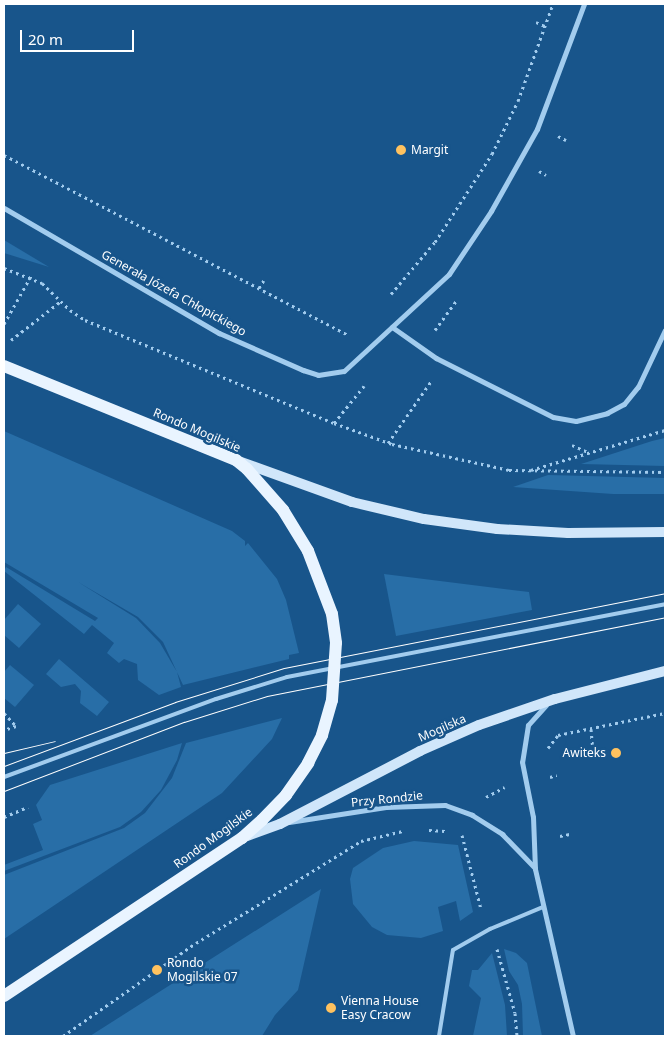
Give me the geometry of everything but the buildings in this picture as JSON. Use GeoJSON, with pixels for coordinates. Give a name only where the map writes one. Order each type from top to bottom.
{"type":"FeatureCollection","features":[{"type":"Feature","properties":{"kind":"main road","name":"Rondo Mogilskie"},"geometry":{"type":"LineString","coordinates":[[4,996],[242,838],[268,814],[298,778],[322,735],[332,700],[336,643],[326,593],[308,551],[282,510],[236,460],[5,367]]}},
{"type":"Feature","properties":{"kind":"main road"},"geometry":{"type":"LineString","coordinates":[[236,460],[352,502],[424,519],[497,529],[559,533],[665,532]]}},
{"type":"Feature","properties":{"kind":"main road","name":"Mogilska"},"geometry":{"type":"LineString","coordinates":[[242,838],[280,824],[420,751],[479,725],[555,699],[665,671]]}},
{"type":"Feature","properties":{"kind":"street","name":"Generała Józefa Chłopickiego"},"geometry":{"type":"LineString","coordinates":[[4,208],[220,333],[303,370],[318,374],[344,371],[449,274],[491,211],[537,129],[584,4]]}},
{"type":"Feature","properties":{"kind":"street"},"geometry":{"type":"LineString","coordinates":[[392,327],[444,362],[553,417],[576,421],[607,413],[624,404],[638,387],[665,330]]}},
{"type":"Feature","properties":{"kind":"street"},"geometry":{"type":"LineString","coordinates":[[555,699],[543,707],[528,725],[522,746],[524,782],[533,818],[535,869],[573,1036]]}},
{"type":"Feature","properties":{"kind":"street","name":"Przy Rondzie"},"geometry":{"type":"LineString","coordinates":[[280,824],[386,807],[445,805],[472,814],[502,834],[535,869]]}},
{"type":"Feature","properties":{"kind":"lane"},"geometry":{"type":"LineString","coordinates":[[4,777],[207,702],[287,677],[665,604]]}},
{"type":"Feature","properties":{"kind":"lane"},"geometry":{"type":"LineString","coordinates":[[439,1036],[453,950],[490,929],[543,906]]}},
{"type":"Feature","properties":{"kind":"path"},"geometry":{"type":"LineString","coordinates":[[389,296],[435,242],[492,154],[510,119],[553,4]]}},
{"type":"Feature","properties":{"kind":"path"},"geometry":{"type":"LineString","coordinates":[[536,22],[545,26]]}},
{"type":"Feature","properties":{"kind":"path"},"geometry":{"type":"LineString","coordinates":[[558,136],[566,140]]}},
{"type":"Feature","properties":{"kind":"path"},"geometry":{"type":"LineString","coordinates":[[4,155],[351,337],[358,330]]}},
{"type":"Feature","properties":{"kind":"path"},"geometry":{"type":"LineString","coordinates":[[538,171],[546,175]]}},
{"type":"Feature","properties":{"kind":"path"},"geometry":{"type":"LineString","coordinates":[[4,268],[31,276],[86,320],[388,442],[457,461],[526,471],[665,472]]}},
{"type":"Feature","properties":{"kind":"path"},"geometry":{"type":"LineString","coordinates":[[4,324],[31,276]]}},
{"type":"Feature","properties":{"kind":"path"},"geometry":{"type":"LineString","coordinates":[[259,288],[264,280]]}},
{"type":"Feature","properties":{"kind":"path"},"geometry":{"type":"LineString","coordinates":[[9,342],[62,301]]}},
{"type":"Feature","properties":{"kind":"path"},"geometry":{"type":"LineString","coordinates":[[425,375],[442,383]]}},
{"type":"Feature","properties":{"kind":"path"},"geometry":{"type":"LineString","coordinates":[[388,442],[433,379]]}},
{"type":"Feature","properties":{"kind":"path"},"geometry":{"type":"LineString","coordinates":[[526,471],[665,430]]}},
{"type":"Feature","properties":{"kind":"path"},"geometry":{"type":"LineString","coordinates":[[570,444],[588,452]]}},
{"type":"Feature","properties":{"kind":"path"},"geometry":{"type":"LineString","coordinates":[[4,713],[16,726],[4,730]]}},
{"type":"Feature","properties":{"kind":"path"},"geometry":{"type":"LineString","coordinates":[[545,752],[558,735],[665,714]]}},
{"type":"Feature","properties":{"kind":"path"},"geometry":{"type":"LineString","coordinates":[[591,729],[593,750]]}},
{"type":"Feature","properties":{"kind":"path"},"geometry":{"type":"LineString","coordinates":[[548,769],[550,778]]}},
{"type":"Feature","properties":{"kind":"path"},"geometry":{"type":"LineString","coordinates":[[543,779],[557,775]]}},
{"type":"Feature","properties":{"kind":"path"},"geometry":{"type":"LineString","coordinates":[[481,800],[507,786]]}},
{"type":"Feature","properties":{"kind":"path"},"geometry":{"type":"LineString","coordinates":[[4,817],[28,807]]}},
{"type":"Feature","properties":{"kind":"path"},"geometry":{"type":"LineString","coordinates":[[424,830],[462,834],[465,828]]}},
{"type":"Feature","properties":{"kind":"path"},"geometry":{"type":"LineString","coordinates":[[63,1036],[196,943],[361,841],[409,831]]}},
{"type":"Feature","properties":{"kind":"path"},"geometry":{"type":"LineString","coordinates":[[560,836],[570,834]]}},
{"type":"Feature","properties":{"kind":"shaded area"},"geometry":{"type":"Polygon","coordinates":[[[4,240],[49,267],[4,253],[4,240]]]}},
{"type":"Feature","properties":{"kind":"shaded area"},"geometry":{"type":"Polygon","coordinates":[[[4,431],[232,531],[245,541],[245,546],[248,543],[277,579],[286,600],[299,653],[289,655],[289,659],[183,685],[177,672],[181,687],[159,695],[138,680],[137,664],[124,659],[119,663],[107,653],[114,643],[92,625],[84,634],[4,571],[6,567],[95,621],[98,618],[4,562],[4,431]],[[78,582],[136,618],[160,643],[177,672],[163,642],[138,617],[78,582]]]}},
{"type":"Feature","properties":{"kind":"shaded area"},"geometry":{"type":"Polygon","coordinates":[[[665,438],[665,466],[581,464],[652,441],[665,438]]]}},
{"type":"Feature","properties":{"kind":"shaded area"},"geometry":{"type":"Polygon","coordinates":[[[548,475],[665,478],[665,494],[613,494],[513,487],[548,475]]]}},
{"type":"Feature","properties":{"kind":"shaded area"},"geometry":{"type":"Polygon","coordinates":[[[384,574],[529,592],[532,610],[396,636],[384,574]]]}},
{"type":"Feature","properties":{"kind":"shaded area"},"geometry":{"type":"Polygon","coordinates":[[[18,604],[41,624],[19,648],[4,635],[4,620],[18,604]]]}},
{"type":"Feature","properties":{"kind":"shaded area"},"geometry":{"type":"Polygon","coordinates":[[[59,659],[109,702],[97,716],[80,703],[81,691],[75,684],[61,687],[46,674],[59,659]]]}},
{"type":"Feature","properties":{"kind":"shaded area"},"geometry":{"type":"Polygon","coordinates":[[[10,665],[34,685],[15,707],[4,698],[4,672],[10,665]]]}},
{"type":"Feature","properties":{"kind":"shaded area"},"geometry":{"type":"Polygon","coordinates":[[[282,718],[272,739],[222,793],[4,939],[4,875],[124,828],[145,813],[172,778],[186,743],[282,718]]]}},
{"type":"Feature","properties":{"kind":"shaded area"},"geometry":{"type":"Polygon","coordinates":[[[182,743],[177,760],[161,790],[141,812],[120,827],[4,871],[4,865],[43,850],[33,824],[42,820],[36,805],[50,785],[182,743]]]}},
{"type":"Feature","properties":{"kind":"shaded area"},"geometry":{"type":"Polygon","coordinates":[[[414,841],[458,845],[473,912],[460,921],[456,901],[438,907],[443,931],[421,938],[387,935],[372,927],[353,904],[350,879],[353,868],[383,848],[414,841]]]}},
{"type":"Feature","properties":{"kind":"shaded area"},"geometry":{"type":"Polygon","coordinates":[[[321,889],[298,990],[275,1015],[262,1036],[90,1036],[321,889]]]}},
{"type":"Feature","properties":{"kind":"shaded area"},"geometry":{"type":"Polygon","coordinates":[[[504,949],[516,953],[527,963],[542,1036],[523,1036],[522,1004],[518,985],[509,971],[504,949]]]}},
{"type":"Feature","properties":{"kind":"shaded area"},"geometry":{"type":"Polygon","coordinates":[[[492,953],[505,1005],[507,1036],[473,1036],[481,998],[469,986],[472,970],[478,970],[492,953]]]}},
{"type":"Feature","properties":{"kind":"tram line"},"geometry":{"type":"LineString","coordinates":[[4,766],[175,702],[284,668],[665,593]]}},
{"type":"Feature","properties":{"kind":"tram line"},"geometry":{"type":"LineString","coordinates":[[4,791],[184,722],[267,696],[665,617]]}},
{"type":"Feature","properties":{"kind":"tram line"},"geometry":{"type":"LineString","coordinates":[[4,753],[55,741]]}},
{"type":"Feature","properties":{"kind":"place","name":"Margit"},"geometry":{"type":"Point","coordinates":[401,150]}},
{"type":"Feature","properties":{"kind":"place","name":"Awiteks"},"geometry":{"type":"Point","coordinates":[616,753]}},
{"type":"Feature","properties":{"kind":"place","name":"Rondo Mogilskie 07"},"geometry":{"type":"Point","coordinates":[157,970]}},
{"type":"Feature","properties":{"kind":"place","name":"Vienna House Easy Cracow"},"geometry":{"type":"Point","coordinates":[331,1008]}}]}
